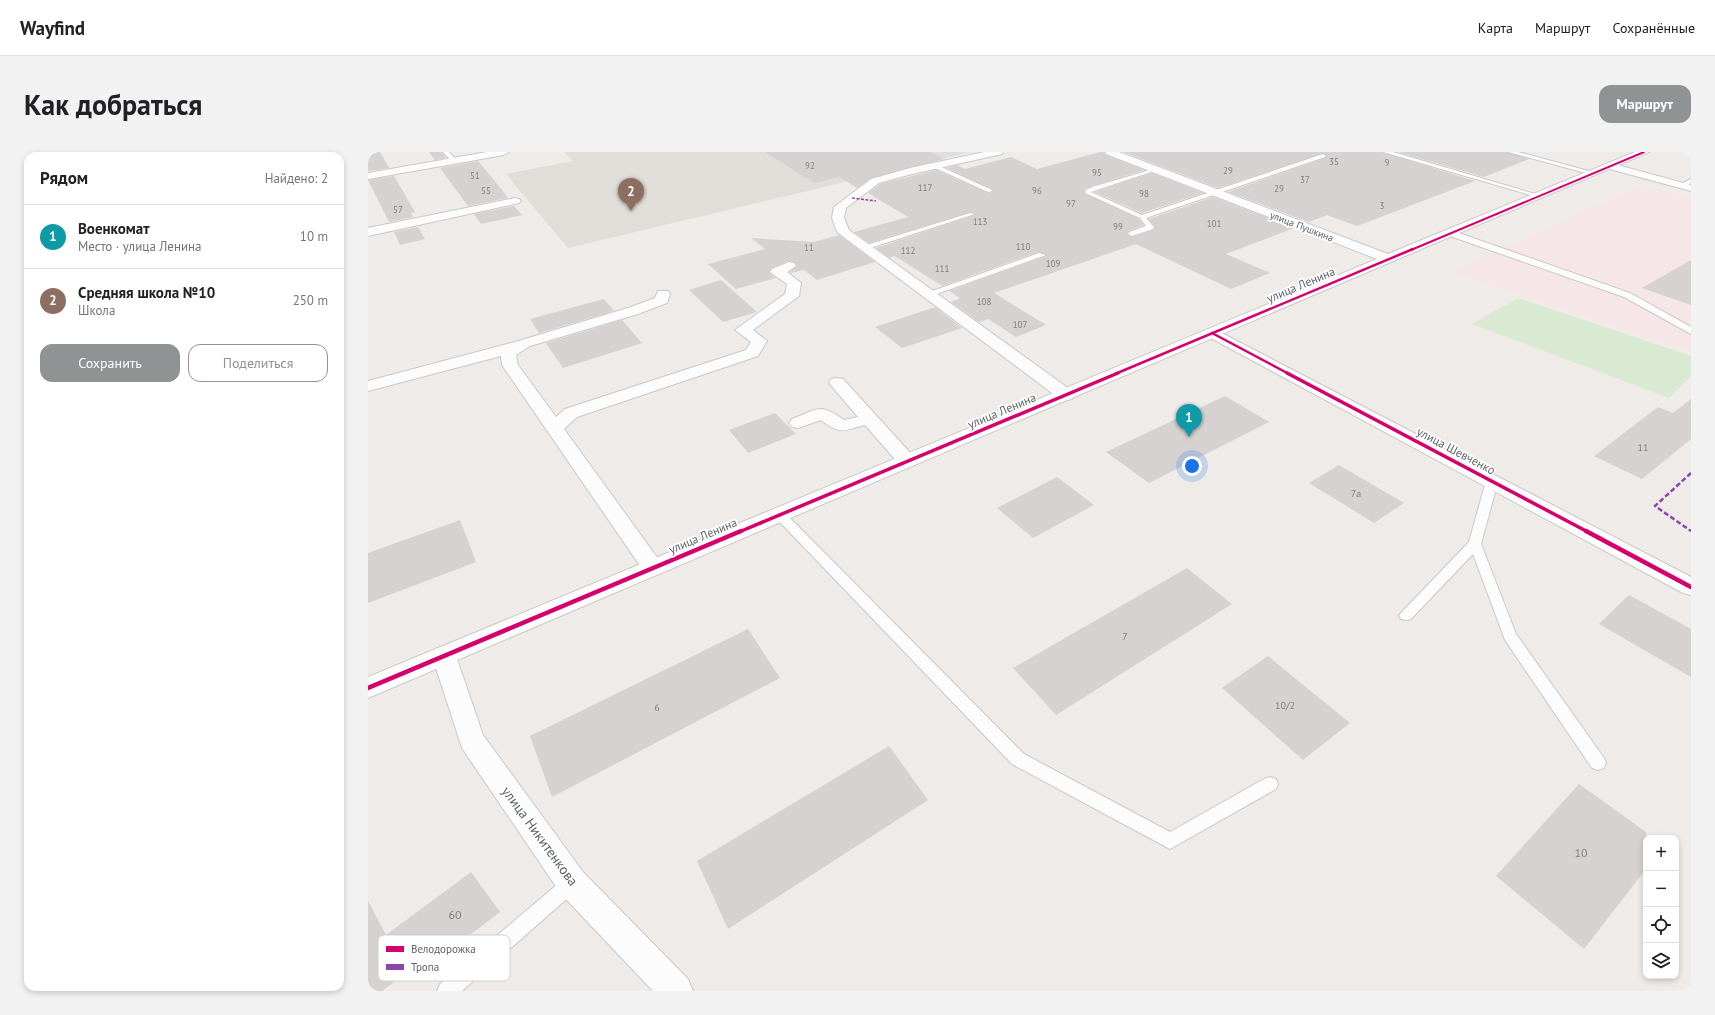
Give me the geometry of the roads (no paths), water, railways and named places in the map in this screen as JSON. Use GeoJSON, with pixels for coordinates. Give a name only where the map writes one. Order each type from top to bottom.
{"type":"FeatureCollection","features":[{"type":"Feature","properties":{"kind":"street"},"geometry":{"type":"LineString","coordinates":[[368,176],[504,152]]}},
{"type":"Feature","properties":{"kind":"street"},"geometry":{"type":"LineString","coordinates":[[998,152],[875,181],[840,207],[838,218],[843,232],[1066,395]]}},
{"type":"Feature","properties":{"kind":"street","name":"улица Пушкина"},"geometry":{"type":"LineString","coordinates":[[1110,152],[1388,259]]}},
{"type":"Feature","properties":{"kind":"street","name":"улица Ленина"},"geometry":{"type":"LineString","coordinates":[[368,688],[1644,152]]}},
{"type":"Feature","properties":{"kind":"street"},"geometry":{"type":"LineString","coordinates":[[1610,166],[1688,184]]}},
{"type":"Feature","properties":{"kind":"street"},"geometry":{"type":"LineString","coordinates":[[368,232],[515,201]]}},
{"type":"Feature","properties":{"kind":"street"},"geometry":{"type":"LineString","coordinates":[[554,428],[571,413],[752,353],[759,341],[742,330],[792,296],[794,284],[777,272],[789,266]]}},
{"type":"Feature","properties":{"kind":"street"},"geometry":{"type":"LineString","coordinates":[[653,568],[510,365],[508,353],[525,343],[633,311],[662,300],[664,294]]}},
{"type":"Feature","properties":{"kind":"street","name":"улица Шевченко"},"geometry":{"type":"LineString","coordinates":[[1212,333],[1691,587]]}},
{"type":"Feature","properties":{"kind":"street"},"geometry":{"type":"LineString","coordinates":[[368,386],[519,346]]}},
{"type":"Feature","properties":{"kind":"street"},"geometry":{"type":"LineString","coordinates":[[837,383],[907,461]]}},
{"type":"Feature","properties":{"kind":"street"},"geometry":{"type":"LineString","coordinates":[[798,423],[823,413],[841,426],[869,419]]}},
{"type":"Feature","properties":{"kind":"street","name":"улица Никитенкова"},"geometry":{"type":"LineString","coordinates":[[444,656],[470,740],[572,883],[676,991]]}},
{"type":"Feature","properties":{"kind":"lane"},"geometry":{"type":"LineString","coordinates":[[446,152],[454,161]]}},
{"type":"Feature","properties":{"kind":"lane"},"geometry":{"type":"LineString","coordinates":[[1386,152],[1539,196]]}},
{"type":"Feature","properties":{"kind":"lane"},"geometry":{"type":"LineString","coordinates":[[1511,152],[1593,173]]}},
{"type":"Feature","properties":{"kind":"lane"},"geometry":{"type":"LineString","coordinates":[[1142,217],[1323,156]]}},
{"type":"Feature","properties":{"kind":"lane"},"geometry":{"type":"LineString","coordinates":[[935,166],[990,191]]}},
{"type":"Feature","properties":{"kind":"lane"},"geometry":{"type":"LineString","coordinates":[[1132,234],[1150,227],[1142,217],[1091,195],[1088,191],[1155,169]]}},
{"type":"Feature","properties":{"kind":"lane"},"geometry":{"type":"LineString","coordinates":[[864,247],[972,214]]}},
{"type":"Feature","properties":{"kind":"lane"},"geometry":{"type":"LineString","coordinates":[[1450,233],[1627,295],[1691,331]]}},
{"type":"Feature","properties":{"kind":"lane"},"geometry":{"type":"LineString","coordinates":[[928,294],[1042,254]]}},
{"type":"Feature","properties":{"kind":"lane"},"geometry":{"type":"LineString","coordinates":[[1406,615],[1475,544],[1492,482]]}},
{"type":"Feature","properties":{"kind":"lane"},"geometry":{"type":"LineString","coordinates":[[780,515],[1018,759],[1170,841],[1270,784]]}},
{"type":"Feature","properties":{"kind":"lane"},"geometry":{"type":"LineString","coordinates":[[1475,544],[1510,636],[1598,763]]}},
{"type":"Feature","properties":{"kind":"lane"},"geometry":{"type":"LineString","coordinates":[[510,937],[572,883]]}},
{"type":"Feature","properties":{"kind":"lane"},"geometry":{"type":"LineString","coordinates":[[447,991],[459,981]]}},
{"type":"Feature","properties":{"kind":"place","name":"Средняя школа №10"},"geometry":{"type":"Point","coordinates":[631,211]}},
{"type":"Feature","properties":{"kind":"place","name":"Военкомат"},"geometry":{"type":"Point","coordinates":[1189,437]}}]}
